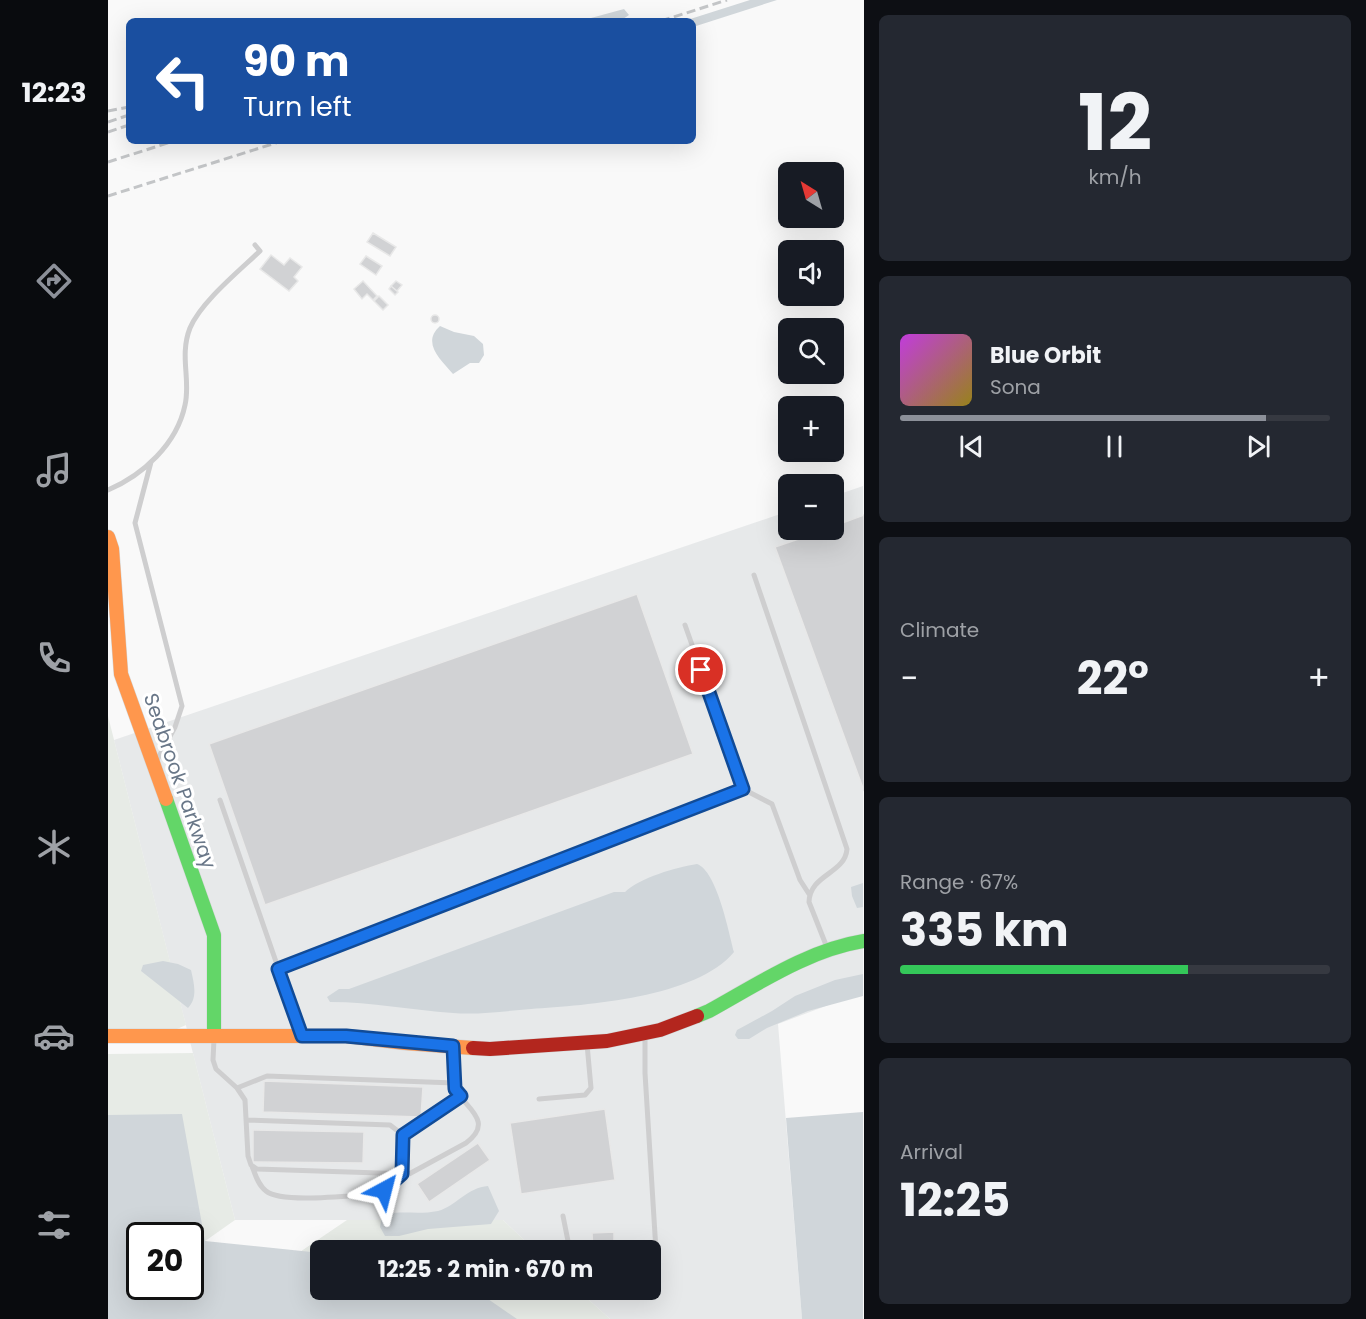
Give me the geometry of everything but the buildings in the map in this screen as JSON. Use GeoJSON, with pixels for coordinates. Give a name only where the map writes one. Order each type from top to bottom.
{"type":"FeatureCollection","features":[{"type":"Feature","properties":{"kind":"street","name":"Seabrook Parkway"},"geometry":{"type":"LineString","coordinates":[[108,537],[112,549],[121,674],[213,935],[214,1036]]}},
{"type":"Feature","properties":{"kind":"street"},"geometry":{"type":"LineString","coordinates":[[108,1036],[346,1036],[490,1049],[608,1041],[660,1030],[709,1011],[801,961],[852,942],[864,941]]}},
{"type":"Feature","properties":{"kind":"lane"},"geometry":{"type":"LineString","coordinates":[[108,490],[127,482],[152,462],[172,436],[186,405],[185,344],[190,328],[197,314],[260,250],[255,245]]}},
{"type":"Feature","properties":{"kind":"lane"},"geometry":{"type":"LineString","coordinates":[[152,462],[135,523],[182,706],[175,727],[154,765]]}},
{"type":"Feature","properties":{"kind":"lane"},"geometry":{"type":"LineString","coordinates":[[754,575],[847,849],[847,856],[843,862],[812,887],[809,894],[809,902],[829,951]]}},
{"type":"Feature","properties":{"kind":"lane"},"geometry":{"type":"LineString","coordinates":[[685,625],[743,789],[772,804],[800,880],[809,894]]}},
{"type":"Feature","properties":{"kind":"lane"},"geometry":{"type":"LineString","coordinates":[[278,969],[743,789]]}},
{"type":"Feature","properties":{"kind":"lane"},"geometry":{"type":"LineString","coordinates":[[220,800],[302,1036]]}},
{"type":"Feature","properties":{"kind":"lane"},"geometry":{"type":"LineString","coordinates":[[645,1033],[645,1073],[655,1240]]}},
{"type":"Feature","properties":{"kind":"lane"},"geometry":{"type":"LineString","coordinates":[[214,1036],[213,1060],[216,1069],[237,1088],[245,1100],[248,1156],[258,1181],[266,1192],[276,1196],[308,1198],[374,1194],[384,1190],[402,1174],[403,1135]]}},
{"type":"Feature","properties":{"kind":"lane"},"geometry":{"type":"LineString","coordinates":[[539,1099],[585,1095],[589,1092],[591,1088],[587,1042]]}},
{"type":"Feature","properties":{"kind":"lane"},"geometry":{"type":"LineString","coordinates":[[251,1165],[257,1169],[409,1174],[474,1137],[478,1127],[475,1114],[455,1089],[453,1046]]}},
{"type":"Feature","properties":{"kind":"lane"},"geometry":{"type":"LineString","coordinates":[[237,1088],[267,1076],[454,1083]]}},
{"type":"Feature","properties":{"kind":"lane"},"geometry":{"type":"LineString","coordinates":[[403,1135],[461,1096]]}},
{"type":"Feature","properties":{"kind":"lane"},"geometry":{"type":"LineString","coordinates":[[246,1120],[390,1125],[403,1135]]}},
{"type":"Feature","properties":{"kind":"lane"},"geometry":{"type":"LineString","coordinates":[[563,1216],[568,1240]]}},
{"type":"Feature","properties":{"kind":"shaded area"},"geometry":{"type":"Polygon","coordinates":[[[750,0],[777,0],[696,26],[696,18],[693,18],[750,0]]]}},
{"type":"Feature","properties":{"kind":"shaded area"},"geometry":{"type":"Polygon","coordinates":[[[624,9],[629,15],[624,18],[591,18],[624,9]]]}},
{"type":"Feature","properties":{"kind":"shaded area"},"geometry":{"type":"Polygon","coordinates":[[[440,326],[454,332],[474,336],[483,344],[484,355],[479,363],[470,363],[453,374],[439,357],[433,345],[432,339],[440,326]]]}},
{"type":"Feature","properties":{"kind":"shaded area"},"geometry":{"type":"Polygon","coordinates":[[[863,486],[863,992],[778,1024],[802,1319],[610,1319],[589,1300],[661,1300],[661,1240],[524,1240],[503,1220],[235,1220],[114,740],[778,515],[778,540],[844,540],[844,493],[863,486]]]}},
{"type":"Feature","properties":{"kind":"shaded area"},"geometry":{"type":"Polygon","coordinates":[[[108,716],[186,1025],[161,1036],[108,1036],[108,716]]]}},
{"type":"Feature","properties":{"kind":"shaded area"},"geometry":{"type":"Polygon","coordinates":[[[697,864],[711,878],[734,952],[717,967],[694,980],[668,989],[610,1001],[482,1013],[453,1013],[330,1002],[327,997],[339,989],[349,989],[614,892],[625,892],[639,882],[659,874],[697,864]]]}},
{"type":"Feature","properties":{"kind":"shaded area"},"geometry":{"type":"Polygon","coordinates":[[[863,883],[863,907],[857,908],[851,887],[863,883]]]}},
{"type":"Feature","properties":{"kind":"shaded area"},"geometry":{"type":"Polygon","coordinates":[[[163,961],[191,970],[194,995],[188,1008],[141,971],[143,965],[163,961]]]}},
{"type":"Feature","properties":{"kind":"shaded area"},"geometry":{"type":"Polygon","coordinates":[[[863,974],[863,996],[808,1011],[767,1028],[749,1039],[738,1039],[735,1035],[737,1030],[795,996],[835,980],[863,974]]]}},
{"type":"Feature","properties":{"kind":"shaded area"},"geometry":{"type":"Polygon","coordinates":[[[193,1053],[235,1220],[204,1242],[204,1222],[126,1222],[126,1268],[108,1308],[108,1054],[193,1053]]]}},
{"type":"Feature","properties":{"kind":"shaded area"},"geometry":{"type":"Polygon","coordinates":[[[863,1112],[863,1319],[802,1319],[786,1118],[863,1112]]]}},
{"type":"Feature","properties":{"kind":"shaded area"},"geometry":{"type":"Polygon","coordinates":[[[182,1114],[202,1222],[126,1222],[126,1300],[204,1300],[204,1235],[205,1241],[310,1252],[310,1300],[489,1300],[517,1319],[108,1319],[108,1115],[182,1114]]]}},
{"type":"Feature","properties":{"kind":"shaded area"},"geometry":{"type":"Polygon","coordinates":[[[488,1186],[499,1211],[491,1224],[428,1229],[399,1236],[385,1236],[380,1227],[382,1215],[438,1211],[474,1190],[488,1186]]]}},
{"type":"Feature","properties":{"kind":"shaded area"},"geometry":{"type":"Polygon","coordinates":[[[347,1220],[503,1220],[524,1240],[318,1240],[347,1220]]]}},
{"type":"Feature","properties":{"kind":"shaded area"},"geometry":{"type":"Polygon","coordinates":[[[310,1245],[310,1300],[589,1300],[610,1319],[201,1319],[310,1245]]]}},
{"type":"Feature","properties":{"kind":"railway"},"geometry":{"type":"LineString","coordinates":[[670,18],[727,0]]}},
{"type":"Feature","properties":{"kind":"railway"},"geometry":{"type":"LineString","coordinates":[[108,111],[126,108]]}},
{"type":"Feature","properties":{"kind":"railway"},"geometry":{"type":"LineString","coordinates":[[108,122],[126,116]]}},
{"type":"Feature","properties":{"kind":"railway"},"geometry":{"type":"LineString","coordinates":[[108,132],[126,126]]}},
{"type":"Feature","properties":{"kind":"railway"},"geometry":{"type":"LineString","coordinates":[[108,162],[165,144]]}},
{"type":"Feature","properties":{"kind":"railway"},"geometry":{"type":"LineString","coordinates":[[108,196],[273,144]]}},
{"type":"Feature","properties":{"kind":"traffic: fast"},"geometry":{"type":"LineString","coordinates":[[166,799],[214,935],[214,1036]]}},
{"type":"Feature","properties":{"kind":"traffic: fast"},"geometry":{"type":"LineString","coordinates":[[697,1016],[803,960],[843,945],[864,941]]}},
{"type":"Feature","properties":{"kind":"traffic: slow"},"geometry":{"type":"LineString","coordinates":[[108,537],[112,549],[121,674],[166,799]]}},
{"type":"Feature","properties":{"kind":"traffic: slow"},"geometry":{"type":"LineString","coordinates":[[108,1036],[346,1036],[473,1048]]}},
{"type":"Feature","properties":{"kind":"traffic: jam"},"geometry":{"type":"LineString","coordinates":[[473,1048],[490,1049],[607,1041],[660,1030],[697,1016]]}},
{"type":"Feature","properties":{"kind":"route"},"geometry":{"type":"LineString","coordinates":[[384,1190],[402,1174],[403,1135],[461,1096],[455,1089],[453,1046],[346,1036],[302,1036],[278,969],[743,789],[701,670]]}}]}
